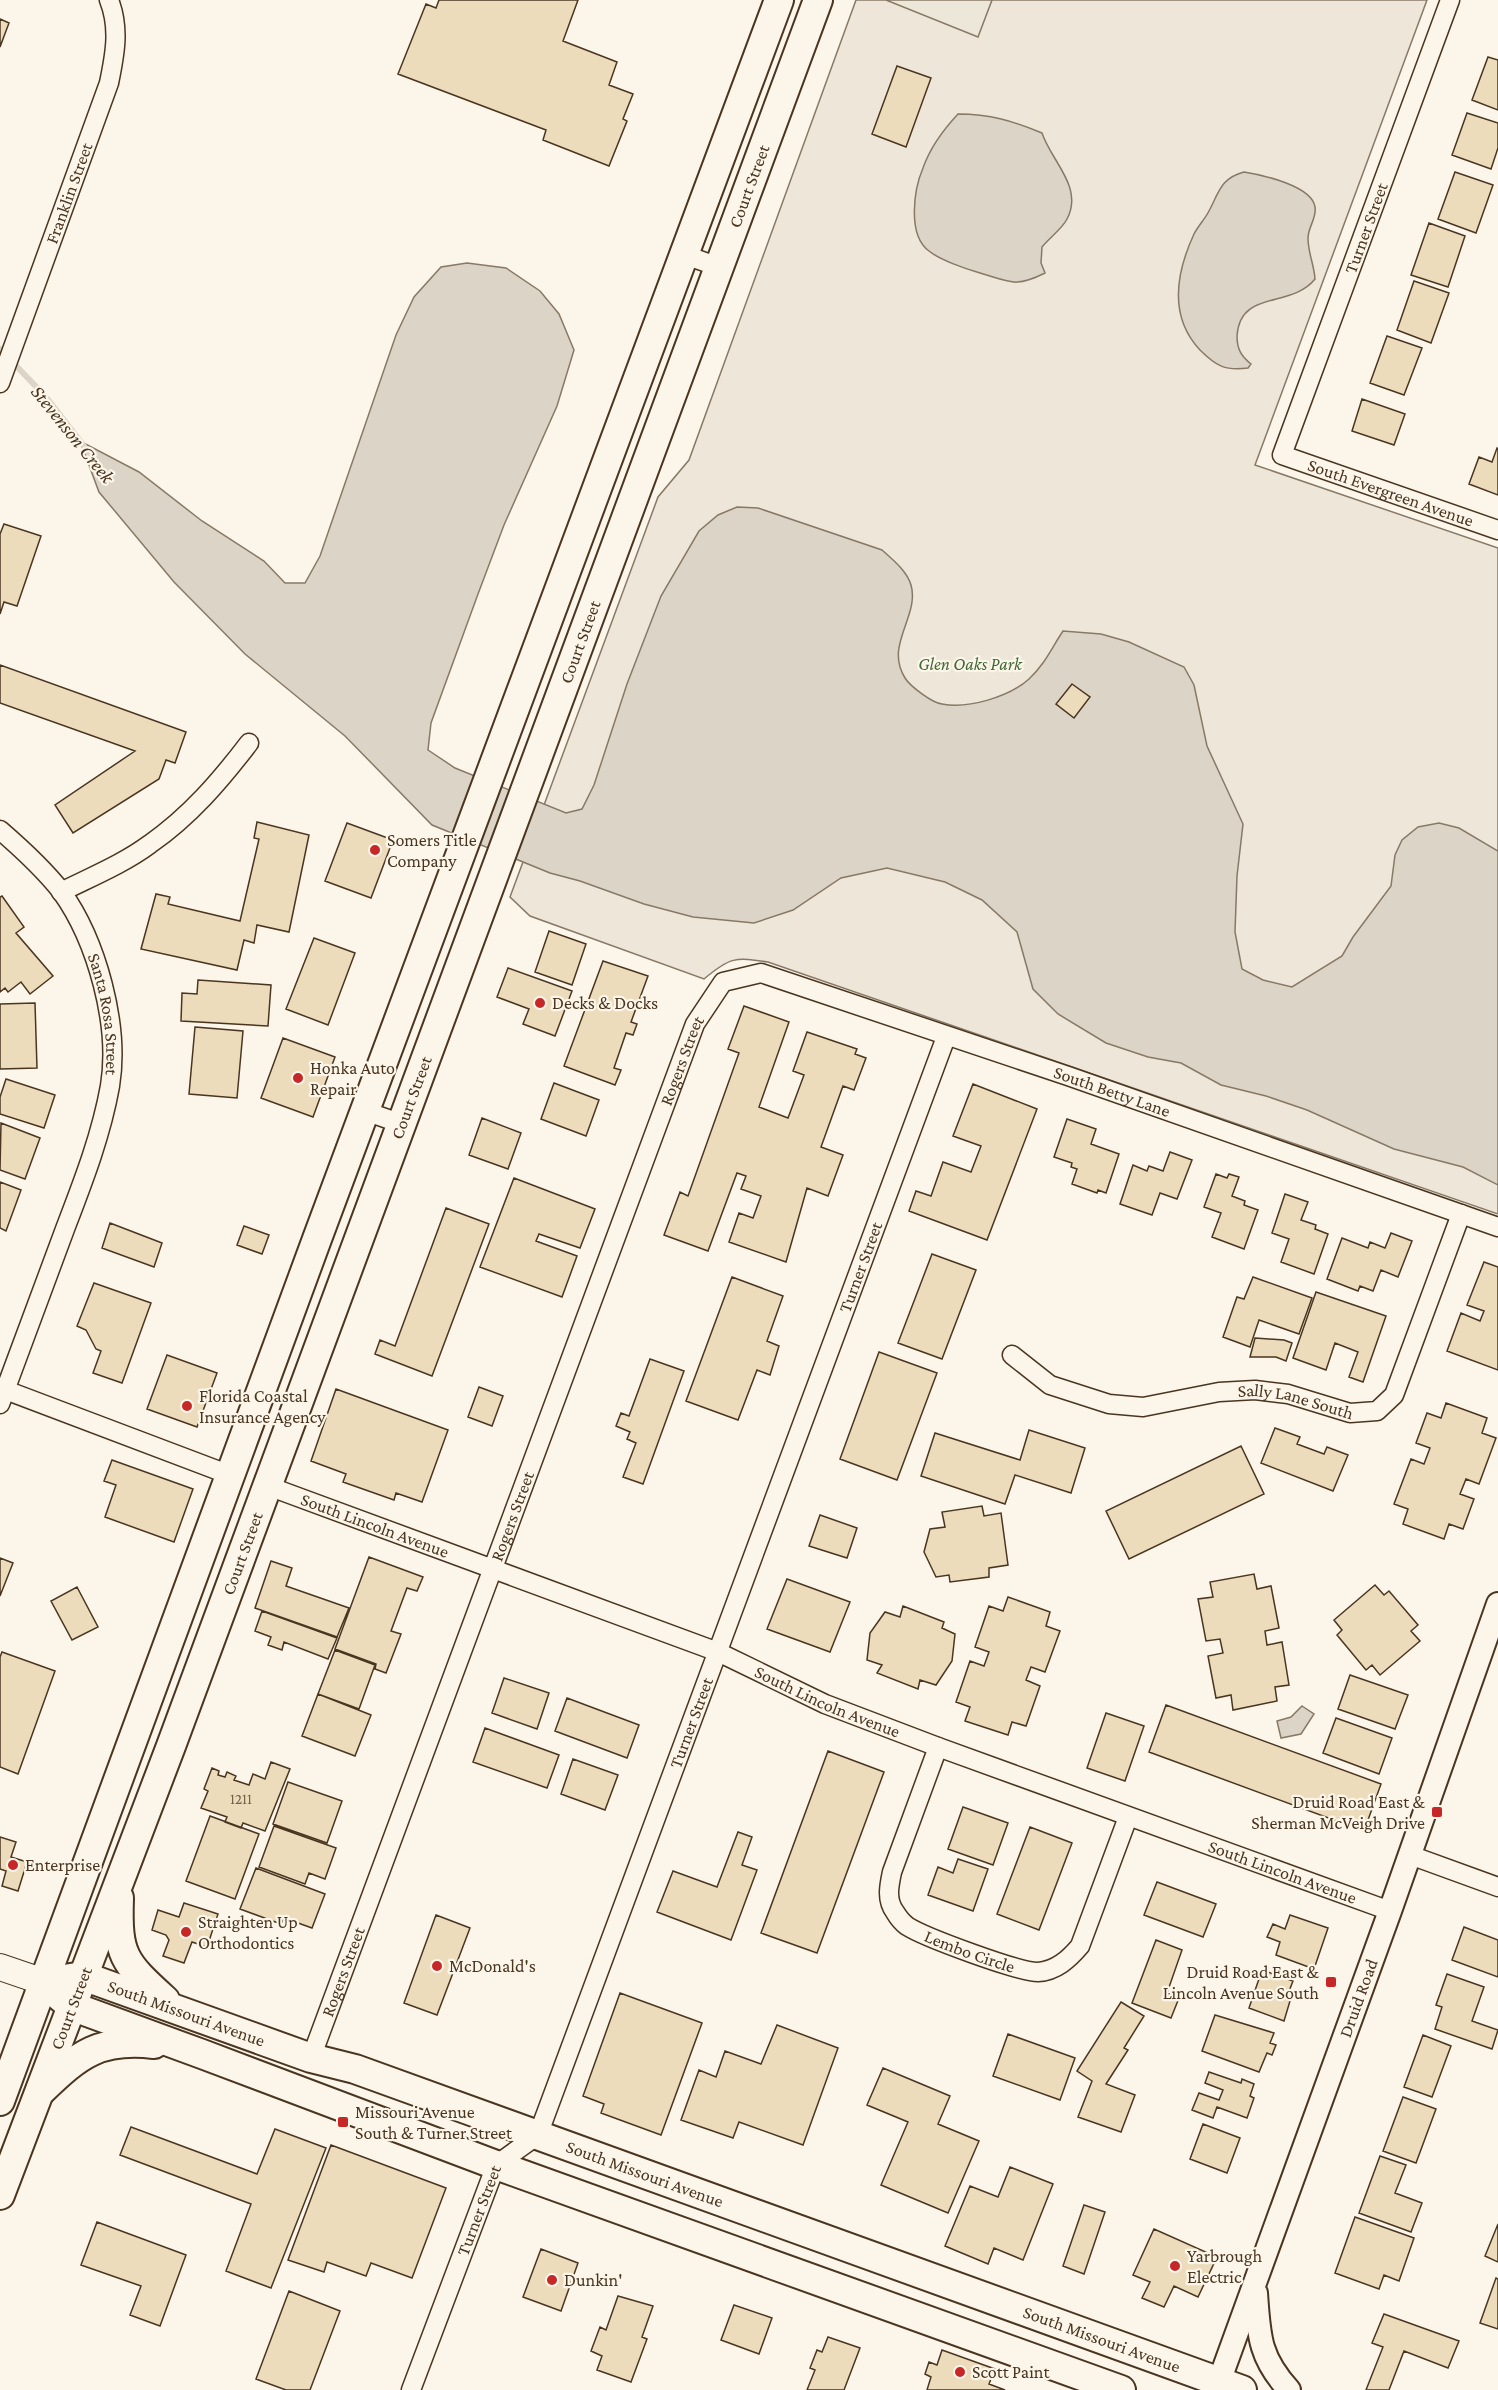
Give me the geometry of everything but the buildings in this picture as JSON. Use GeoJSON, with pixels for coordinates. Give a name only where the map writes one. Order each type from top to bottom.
{"type":"FeatureCollection","features":[{"type":"Feature","properties":{"kind":"main road","name":"Court Street"},"geometry":{"type":"LineString","coordinates":[[0,2101],[317,1239],[779,0]]}},
{"type":"Feature","properties":{"kind":"main road","name":"Court Street"},"geometry":{"type":"LineString","coordinates":[[0,2195],[70,2006],[196,1680],[818,0]]}},
{"type":"Feature","properties":{"kind":"main road"},"geometry":{"type":"LineString","coordinates":[[268,1486],[265,1445],[269,1426],[309,1314],[317,1239]]}},
{"type":"Feature","properties":{"kind":"main road"},"geometry":{"type":"LineString","coordinates":[[196,1680],[197,1637],[232,1527],[233,1503],[230,1475]]}},
{"type":"Feature","properties":{"kind":"main road"},"geometry":{"type":"LineString","coordinates":[[119,1881],[118,1931],[126,1961],[175,2009]]}},
{"type":"Feature","properties":{"kind":"main road","name":"South Missouri Avenue"},"geometry":{"type":"LineString","coordinates":[[0,1967],[44,1982],[70,2006],[496,2165],[1114,2388]]}},
{"type":"Feature","properties":{"kind":"main road","name":"South Missouri Avenue"},"geometry":{"type":"LineString","coordinates":[[44,1982],[82,1976],[311,2058],[355,2069],[1226,2387]]}},
{"type":"Feature","properties":{"kind":"main road"},"geometry":{"type":"LineString","coordinates":[[38,2094],[74,2060],[94,2049],[134,2042],[192,2050]]}},
{"type":"Feature","properties":{"kind":"street","name":"Franklin Street"},"geometry":{"type":"LineString","coordinates":[[0,383],[109,83],[116,50],[115,16],[109,0]]}},
{"type":"Feature","properties":{"kind":"street","name":"Turner Street"},"geometry":{"type":"LineString","coordinates":[[1282,455],[1450,0]]}},
{"type":"Feature","properties":{"kind":"street"},"geometry":{"type":"LineString","coordinates":[[685,255],[720,267]]}},
{"type":"Feature","properties":{"kind":"street","name":"South Evergreen Avenue"},"geometry":{"type":"LineString","coordinates":[[1282,455],[1498,530]]}},
{"type":"Feature","properties":{"kind":"street"},"geometry":{"type":"LineString","coordinates":[[0,830],[31,857],[62,892],[106,871],[149,846],[188,814],[223,777],[249,743]]}},
{"type":"Feature","properties":{"kind":"street","name":"Santa Rosa Street"},"geometry":{"type":"LineString","coordinates":[[2,1394],[97,1143],[110,1084],[111,1037],[103,983],[88,940],[62,892]]}},
{"type":"Feature","properties":{"kind":"street","name":"South Betty Lane"},"geometry":{"type":"LineString","coordinates":[[723,982],[761,973],[946,1037],[1068,1076],[1498,1227]]}},
{"type":"Feature","properties":{"kind":"street","name":"Rogers Street"},"geometry":{"type":"LineString","coordinates":[[311,2058],[491,1568],[695,1024],[723,982]]}},
{"type":"Feature","properties":{"kind":"street","name":"Turner Street"},"geometry":{"type":"LineString","coordinates":[[411,2390],[496,2165],[538,2135],[946,1037]]}},
{"type":"Feature","properties":{"kind":"street"},"geometry":{"type":"LineString","coordinates":[[365,1111],[402,1124]]}},
{"type":"Feature","properties":{"kind":"street","name":"Sally Lane South"},"geometry":{"type":"LineString","coordinates":[[1012,1355],[1050,1385],[1109,1404],[1143,1407],[1219,1392],[1255,1389],[1288,1394],[1350,1413],[1377,1412],[1394,1395],[1461,1214]]}},
{"type":"Feature","properties":{"kind":"street"},"geometry":{"type":"LineString","coordinates":[[2,1394],[230,1475]]}},
{"type":"Feature","properties":{"kind":"street","name":"South Lincoln Avenue"},"geometry":{"type":"LineString","coordinates":[[268,1486],[718,1652],[825,1704],[938,1747],[1390,1911]]}},
{"type":"Feature","properties":{"kind":"street","name":"Druid Road"},"geometry":{"type":"LineString","coordinates":[[1226,2387],[1255,2286],[1498,1604]]}},
{"type":"Feature","properties":{"kind":"street","name":"Lembo Circle"},"geometry":{"type":"LineString","coordinates":[[938,1747],[892,1872],[888,1892],[893,1911],[906,1925],[923,1934],[1020,1969],[1039,1972],[1054,1968],[1068,1959],[1080,1946],[1128,1817]]}},
{"type":"Feature","properties":{"kind":"street"},"geometry":{"type":"LineString","coordinates":[[1410,1855],[1498,1887]]}},
{"type":"Feature","properties":{"kind":"street"},"geometry":{"type":"LineString","coordinates":[[1255,2286],[1259,2332],[1265,2358],[1289,2390]]}},
{"type":"Feature","properties":{"kind":"green space","name":"Glen Oaks Park"},"geometry":{"type":"Polygon","coordinates":[[[856,0],[1427,0],[1255,465],[1498,548],[1498,1214],[768,962],[748,959],[733,960],[720,966],[704,979],[530,916],[510,897],[658,497],[689,460],[856,0]]]}},
{"type":"Feature","properties":{"kind":"shaded area"},"geometry":{"type":"Polygon","coordinates":[[[886,0],[992,0],[978,37],[886,0]]]}},
{"type":"Feature","properties":{"kind":"shaded area"},"geometry":{"type":"Polygon","coordinates":[[[958,114],[1001,119],[1042,133],[1064,174],[1072,196],[1067,219],[1042,247],[1041,263],[1045,273],[1027,281],[1006,281],[946,261],[922,244],[915,223],[914,211],[920,177],[933,146],[958,114]]]}},
{"type":"Feature","properties":{"kind":"shaded area"},"geometry":{"type":"Polygon","coordinates":[[[1244,172],[1296,187],[1312,200],[1315,211],[1308,238],[1315,279],[1305,288],[1293,294],[1257,305],[1247,311],[1240,321],[1237,341],[1240,352],[1251,364],[1248,368],[1233,369],[1211,360],[1190,337],[1179,309],[1178,294],[1183,264],[1194,234],[1225,182],[1244,172]]]}},
{"type":"Feature","properties":{"kind":"shaded area"},"geometry":{"type":"Polygon","coordinates":[[[467,263],[506,268],[540,291],[559,314],[574,350],[557,406],[504,525],[478,594],[431,723],[428,750],[455,768],[566,813],[582,809],[594,785],[627,684],[661,596],[699,531],[718,515],[737,507],[758,508],[882,550],[895,561],[909,580],[912,597],[911,608],[900,642],[898,654],[900,666],[911,685],[938,703],[964,705],[988,700],[1011,691],[1035,673],[1063,631],[1101,634],[1129,642],[1184,667],[1194,685],[1207,746],[1243,824],[1237,876],[1235,932],[1242,969],[1263,980],[1292,987],[1342,956],[1353,937],[1391,886],[1395,855],[1402,840],[1418,827],[1439,823],[1459,828],[1498,851],[1498,1185],[1463,1167],[1394,1149],[1307,1110],[1266,1096],[1221,1085],[1181,1063],[1148,1057],[1106,1043],[1058,1014],[1033,989],[1017,932],[982,900],[945,882],[887,868],[841,878],[793,910],[754,923],[693,917],[644,904],[550,873],[432,825],[345,736],[245,654],[174,582],[99,492],[80,441],[139,472],[202,521],[264,561],[285,583],[305,583],[320,556],[396,335],[414,297],[441,267],[467,263]]]}},
{"type":"Feature","properties":{"kind":"shaded area"},"geometry":{"type":"Polygon","coordinates":[[[1302,1706],[1314,1714],[1301,1734],[1281,1738],[1277,1721],[1291,1717],[1302,1706]]]}},
{"type":"Feature","properties":{"kind":"waterway","name":"Stevenson Creek"},"geometry":{"type":"LineString","coordinates":[[0,349],[46,397],[84,446]]}},
{"type":"Feature","properties":{"kind":"place","name":"Somers Title Company"},"geometry":{"type":"Point","coordinates":[375,850]}},
{"type":"Feature","properties":{"kind":"place","name":"Decks & Docks"},"geometry":{"type":"Point","coordinates":[540,1003]}},
{"type":"Feature","properties":{"kind":"place","name":"Honka Auto Repair"},"geometry":{"type":"Point","coordinates":[298,1078]}},
{"type":"Feature","properties":{"kind":"place","name":"Florida Coastal Insurance Agency"},"geometry":{"type":"Point","coordinates":[187,1406]}},
{"type":"Feature","properties":{"kind":"place","name":"Druid Road East & Sherman McVeigh Drive"},"geometry":{"type":"Point","coordinates":[1437,1812]}},
{"type":"Feature","properties":{"kind":"place","name":"Enterprise"},"geometry":{"type":"Point","coordinates":[13,1865]}},
{"type":"Feature","properties":{"kind":"place","name":"Straighten Up Orthodontics"},"geometry":{"type":"Point","coordinates":[186,1932]}},
{"type":"Feature","properties":{"kind":"place","name":"McDonald's"},"geometry":{"type":"Point","coordinates":[437,1966]}},
{"type":"Feature","properties":{"kind":"place","name":"Druid Road East & Lincoln Avenue South"},"geometry":{"type":"Point","coordinates":[1331,1982]}},
{"type":"Feature","properties":{"kind":"place","name":"Missouri Avenue South & Turner Street"},"geometry":{"type":"Point","coordinates":[343,2122]}},
{"type":"Feature","properties":{"kind":"place","name":"Yarbrough Electric"},"geometry":{"type":"Point","coordinates":[1175,2266]}},
{"type":"Feature","properties":{"kind":"place","name":"Dunkin'"},"geometry":{"type":"Point","coordinates":[552,2280]}},
{"type":"Feature","properties":{"kind":"place","name":"Scott Paint"},"geometry":{"type":"Point","coordinates":[960,2372]}}]}
